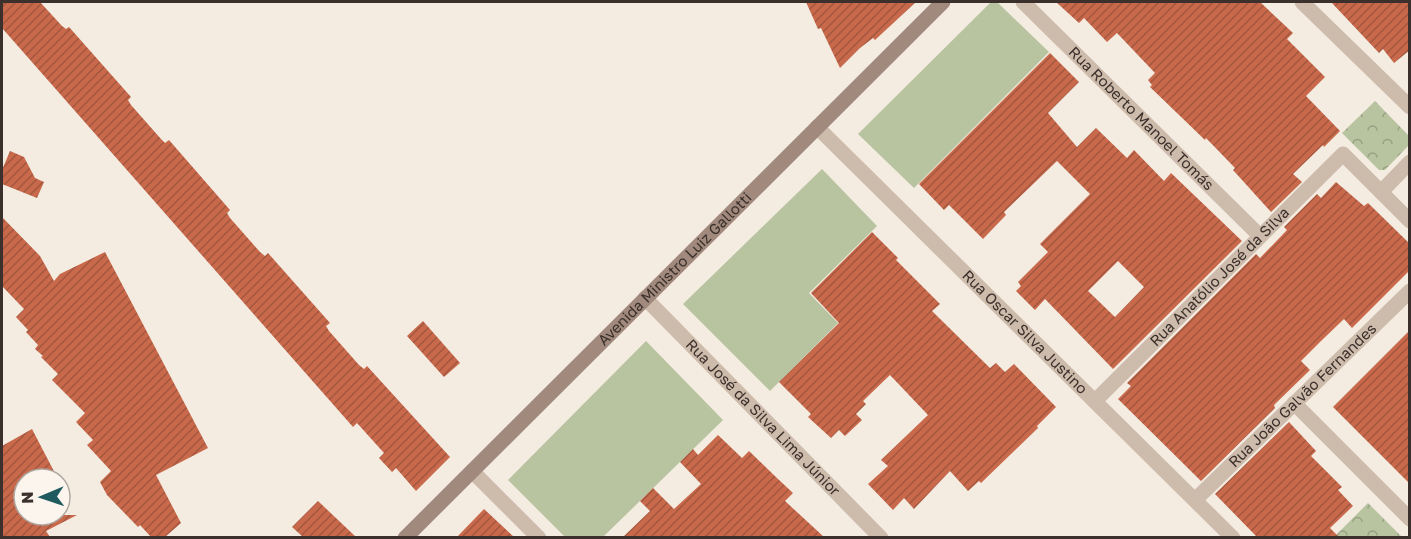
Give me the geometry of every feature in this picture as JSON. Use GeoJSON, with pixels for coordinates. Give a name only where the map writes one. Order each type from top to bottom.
{"type":"FeatureCollection","features":[{"type":"Feature","properties":{"kind":"street","name":"Avenida Ministro Luiz Gallotti"},"geometry":{"type":"LineString","coordinates":[[405,537],[943,2]]}},
{"type":"Feature","properties":{"kind":"street","name":"Rua Roberto Manoel Tomás"},"geometry":{"type":"LineString","coordinates":[[1023,2],[1260,236]]}},
{"type":"Feature","properties":{"kind":"street"},"geometry":{"type":"LineString","coordinates":[[1302,2],[1410,107]]}},
{"type":"Feature","properties":{"kind":"street","name":"Rua Oscar Silva Justino"},"geometry":{"type":"LineString","coordinates":[[817,127],[1233,537]]}},
{"type":"Feature","properties":{"kind":"street","name":"Rua Anatólio José da Silva"},"geometry":{"type":"LineString","coordinates":[[1095,401],[1343,154],[1381,192]]}},
{"type":"Feature","properties":{"kind":"street"},"geometry":{"type":"LineString","coordinates":[[1410,162],[1381,192],[1410,221]]}},
{"type":"Feature","properties":{"kind":"street","name":"Rua João Galvão Fernandes"},"geometry":{"type":"LineString","coordinates":[[1195,500],[1410,291]]}},
{"type":"Feature","properties":{"kind":"street","name":"Rua José da Silva Lima Júnior"},"geometry":{"type":"LineString","coordinates":[[645,298],[881,537]]}},
{"type":"Feature","properties":{"kind":"street"},"geometry":{"type":"LineString","coordinates":[[1294,403],[1410,519]]}},
{"type":"Feature","properties":{"kind":"street"},"geometry":{"type":"LineString","coordinates":[[472,471],[539,537]]}},
{"type":"Feature","properties":{"kind":"green space"},"geometry":{"type":"Polygon","coordinates":[[[991,2],[997,2],[1049,52],[914,188],[858,134],[991,2]]]}},
{"type":"Feature","properties":{"kind":"green space"},"geometry":{"type":"Polygon","coordinates":[[[1375,101],[1409,136],[1409,145],[1385,170],[1379,170],[1342,133],[1375,101]]]}},
{"type":"Feature","properties":{"kind":"green space"},"geometry":{"type":"Polygon","coordinates":[[[822,169],[877,226],[809,293],[838,323],[770,391],[683,304],[822,169]]]}},
{"type":"Feature","properties":{"kind":"green space"},"geometry":{"type":"Polygon","coordinates":[[[646,341],[723,420],[603,537],[565,537],[508,480],[646,341]]]}},
{"type":"Feature","properties":{"kind":"green space"},"geometry":{"type":"Polygon","coordinates":[[[1368,503],[1402,537],[1339,538],[1336,535],[1368,503]]]}},
{"type":"Feature","properties":{"kind":"building"},"geometry":{"type":"Polygon","coordinates":[[[2,2],[40,2],[62,26],[66,29],[69,27],[131,97],[128,100],[131,105],[165,143],[169,140],[230,210],[227,213],[230,218],[260,252],[265,256],[268,253],[330,323],[326,326],[329,331],[359,365],[364,369],[367,366],[450,457],[416,491],[396,468],[392,472],[379,458],[384,453],[357,423],[353,427],[2,28],[2,2]]]}},
{"type":"Feature","properties":{"kind":"building"},"geometry":{"type":"Polygon","coordinates":[[[806,2],[916,2],[875,40],[873,38],[860,48],[840,68],[806,2]]]}},
{"type":"Feature","properties":{"kind":"building"},"geometry":{"type":"Polygon","coordinates":[[[1056,2],[1260,2],[1293,33],[1287,39],[1325,77],[1306,96],[1340,131],[1293,174],[1302,182],[1271,212],[1233,170],[1235,168],[1206,138],[1205,140],[1150,87],[1152,85],[1148,80],[1155,73],[1117,33],[1107,42],[1084,18],[1079,23],[1056,2]]]}},
{"type":"Feature","properties":{"kind":"building"},"geometry":{"type":"Polygon","coordinates":[[[1331,2],[1410,2],[1410,50],[1394,63],[1383,49],[1379,53],[1331,2]]]}},
{"type":"Feature","properties":{"kind":"building"},"geometry":{"type":"Polygon","coordinates":[[[1050,53],[1079,82],[1048,113],[1077,147],[1096,128],[1127,158],[1134,150],[1164,181],[1171,173],[1242,241],[1113,369],[1045,299],[1035,310],[1016,291],[1021,286],[1018,282],[1048,252],[1040,244],[1090,194],[1057,161],[1004,212],[1006,215],[983,239],[949,205],[944,210],[919,184],[1050,53]],[[1118,261],[1088,291],[1115,317],[1144,287],[1118,261]]]}},
{"type":"Feature","properties":{"kind":"building"},"geometry":{"type":"Polygon","coordinates":[[[10,151],[24,157],[35,178],[44,182],[37,198],[2,184],[2,170],[10,151]]]}},
{"type":"Feature","properties":{"kind":"building"},"geometry":{"type":"Polygon","coordinates":[[[1336,182],[1364,206],[1368,203],[1410,244],[1410,270],[1352,328],[1344,319],[1301,361],[1310,370],[1201,481],[1118,399],[1131,386],[1127,383],[1256,254],[1260,258],[1287,230],[1284,227],[1317,194],[1321,198],[1336,182]]]}},
{"type":"Feature","properties":{"kind":"building"},"geometry":{"type":"Polygon","coordinates":[[[2,217],[40,256],[54,281],[60,274],[105,252],[208,448],[156,475],[181,523],[165,537],[151,537],[140,525],[138,527],[107,495],[100,482],[111,471],[87,445],[93,440],[76,422],[85,413],[52,380],[58,374],[35,349],[38,345],[16,317],[24,309],[2,286],[2,217]]]}},
{"type":"Feature","properties":{"kind":"building"},"geometry":{"type":"Polygon","coordinates":[[[872,232],[940,304],[932,311],[990,368],[996,363],[1005,372],[1014,364],[1056,407],[1037,426],[1038,428],[981,483],[979,481],[968,491],[950,471],[914,509],[904,498],[893,510],[868,484],[888,466],[881,460],[928,415],[890,375],[863,401],[866,404],[856,414],[862,420],[845,436],[839,430],[831,438],[808,417],[811,414],[779,382],[839,323],[811,293],[872,232]]]}},
{"type":"Feature","properties":{"kind":"building"},"geometry":{"type":"Polygon","coordinates":[[[423,321],[460,363],[444,377],[407,336],[423,321]]]}},
{"type":"Feature","properties":{"kind":"building"},"geometry":{"type":"Polygon","coordinates":[[[1410,330],[1410,484],[1333,407],[1410,330]]]}},
{"type":"Feature","properties":{"kind":"building"},"geometry":{"type":"Polygon","coordinates":[[[1289,422],[1316,451],[1311,456],[1342,487],[1338,490],[1353,506],[1330,528],[1339,537],[1257,537],[1215,494],[1289,422]]]}},
{"type":"Feature","properties":{"kind":"building"},"geometry":{"type":"Polygon","coordinates":[[[32,429],[52,467],[12,467],[12,527],[54,527],[46,531],[50,537],[2,537],[2,446],[32,429]]]}},
{"type":"Feature","properties":{"kind":"building"},"geometry":{"type":"Polygon","coordinates":[[[718,435],[742,458],[749,451],[793,493],[785,501],[824,537],[623,537],[650,511],[640,501],[653,488],[674,509],[701,484],[680,462],[693,449],[698,455],[718,435]]]}},
{"type":"Feature","properties":{"kind":"building"},"geometry":{"type":"Polygon","coordinates":[[[318,501],[356,537],[303,537],[292,527],[318,501]]]}},
{"type":"Feature","properties":{"kind":"building"},"geometry":{"type":"Polygon","coordinates":[[[484,509],[514,537],[457,537],[484,509]]]}}]}
